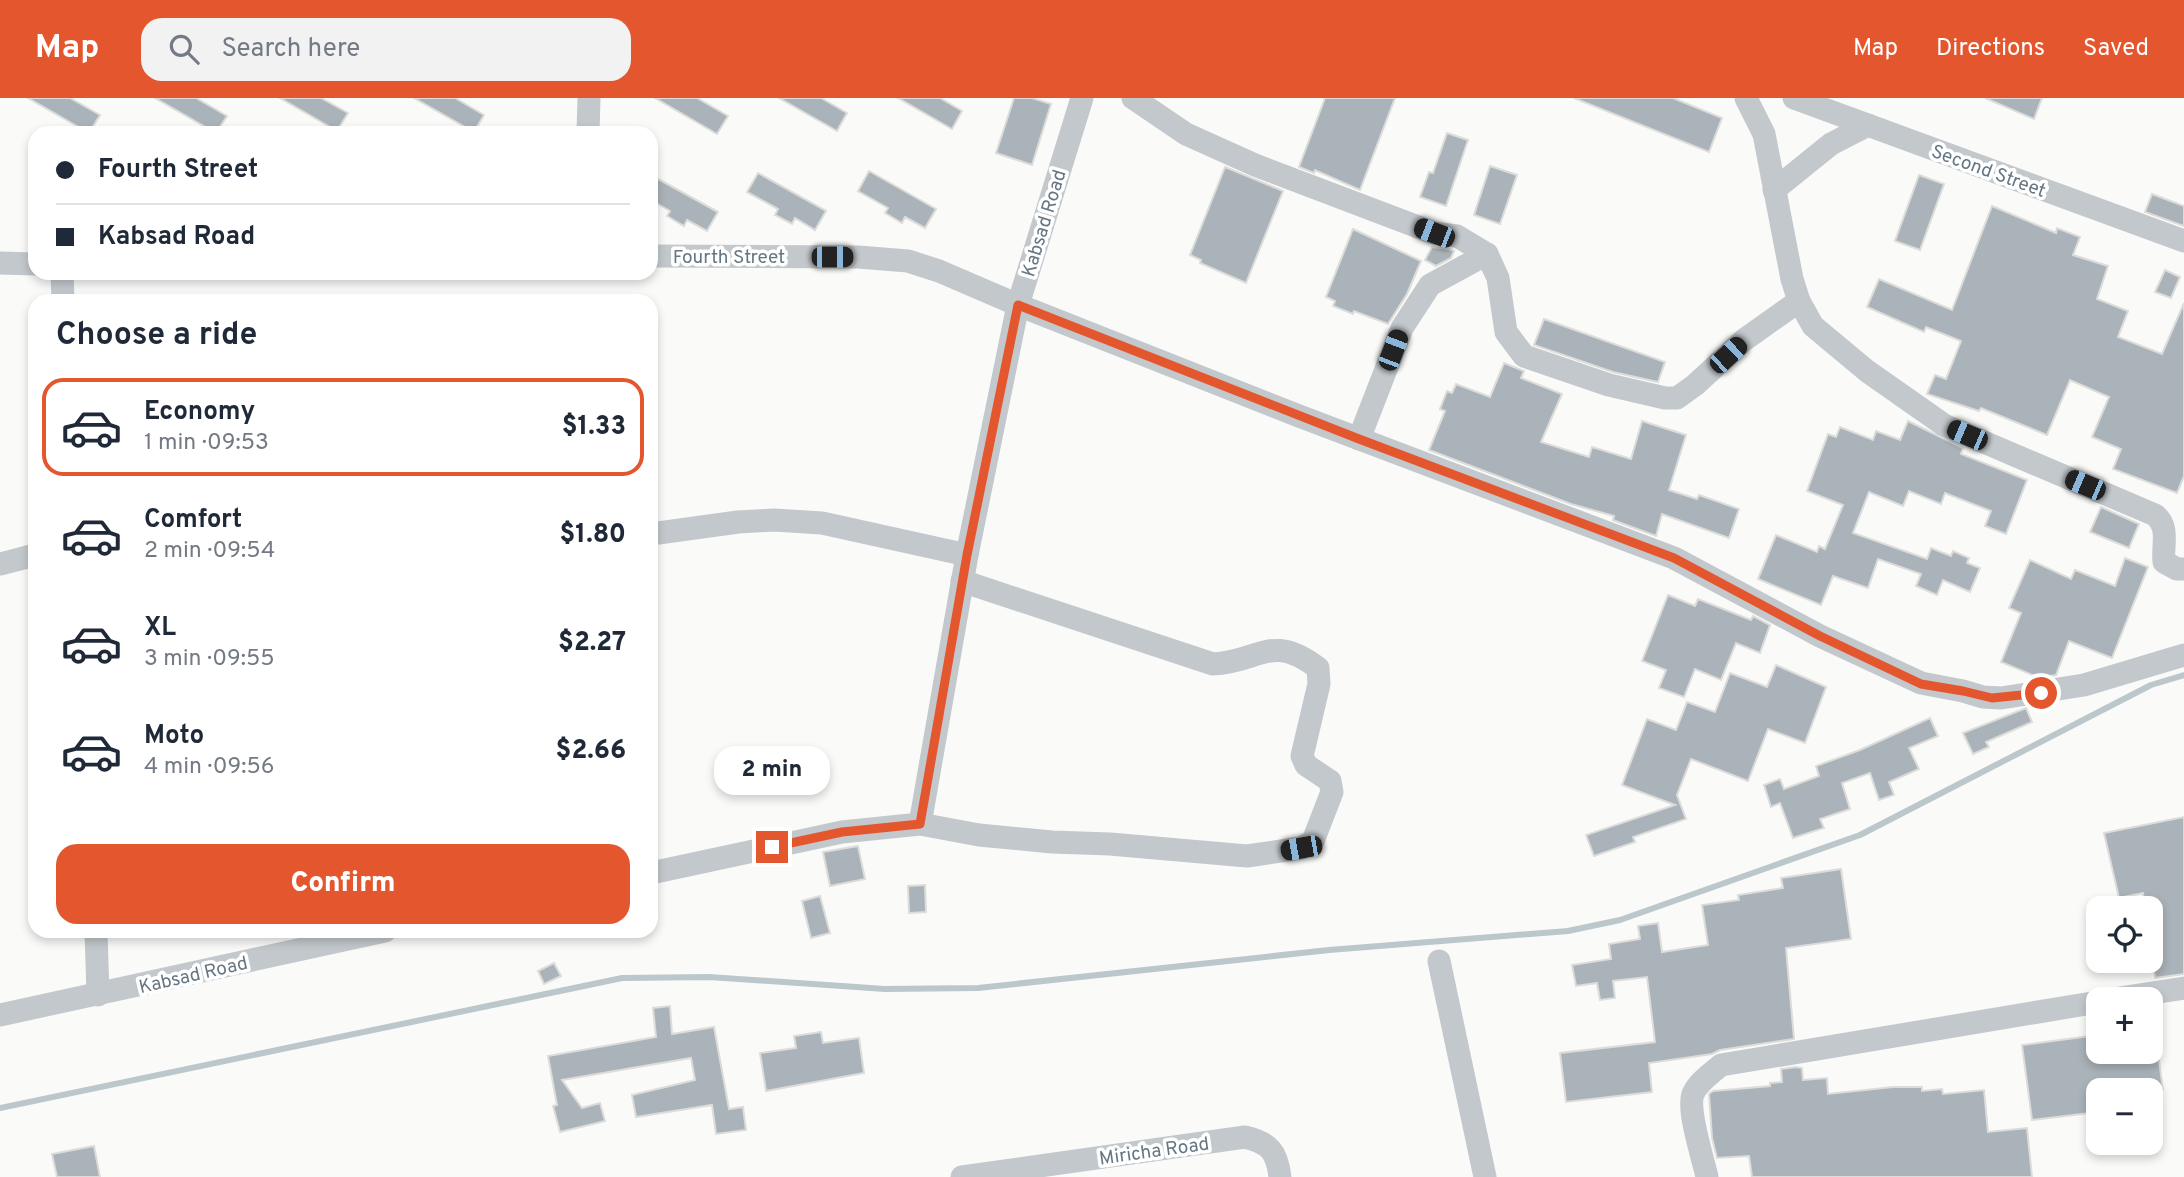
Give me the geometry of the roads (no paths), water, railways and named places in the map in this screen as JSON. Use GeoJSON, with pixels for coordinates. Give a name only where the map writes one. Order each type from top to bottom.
{"type":"FeatureCollection","features":[{"type":"Feature","properties":{"kind":"street"},"geometry":{"type":"LineString","coordinates":[[588,126],[589,98]]}},
{"type":"Feature","properties":{"kind":"street","name":"Kabsad Road"},"geometry":{"type":"LineString","coordinates":[[920,824],[962,581],[1018,305],[1082,98]]}},
{"type":"Feature","properties":{"kind":"street"},"geometry":{"type":"LineString","coordinates":[[1132,98],[1186,134],[1255,165],[1434,233],[1457,236],[1487,254],[1498,278],[1506,332],[1524,356],[1609,385],[1665,398],[1677,398],[1744,340],[1799,301]]}},
{"type":"Feature","properties":{"kind":"street"},"geometry":{"type":"LineString","coordinates":[[1746,98],[1764,134],[1792,279],[1799,301],[1814,326],[1867,371],[1944,425],[2155,515],[2162,521],[2165,533],[2162,547],[2164,562],[2177,569],[2184,569]]}},
{"type":"Feature","properties":{"kind":"street","name":"Second Street"},"geometry":{"type":"LineString","coordinates":[[1794,98],[2184,242]]}},
{"type":"Feature","properties":{"kind":"street"},"geometry":{"type":"LineString","coordinates":[[1774,190],[1831,144],[1868,125]]}},
{"type":"Feature","properties":{"kind":"street"},"geometry":{"type":"LineString","coordinates":[[1359,439],[1402,328],[1430,285],[1487,254]]}},
{"type":"Feature","properties":{"kind":"street","name":"Fourth Street"},"geometry":{"type":"LineString","coordinates":[[658,256],[858,257],[908,261],[939,271],[1018,305],[1359,439],[1674,558],[1820,636],[1921,684],[1983,697],[2001,698],[2084,685],[2184,655]]}},
{"type":"Feature","properties":{"kind":"street"},"geometry":{"type":"LineString","coordinates":[[0,264],[28,264]]}},
{"type":"Feature","properties":{"kind":"street"},"geometry":{"type":"LineString","coordinates":[[658,533],[738,522],[774,520],[822,523],[967,555]]}},
{"type":"Feature","properties":{"kind":"street"},"geometry":{"type":"LineString","coordinates":[[0,564],[28,557]]}},
{"type":"Feature","properties":{"kind":"street"},"geometry":{"type":"LineString","coordinates":[[658,871],[842,832],[920,824],[979,835],[1248,856],[1301,848],[1313,841],[1332,793],[1330,781],[1306,765],[1302,756],[1319,684],[1318,668],[1302,656],[1283,650],[1261,651],[1225,663],[1213,664],[962,581]]}},
{"type":"Feature","properties":{"kind":"street"},"geometry":{"type":"LineString","coordinates":[[96,938],[97,995]]}},
{"type":"Feature","properties":{"kind":"street","name":"Kabsad Road"},"geometry":{"type":"LineString","coordinates":[[0,1015],[354,938]]}},
{"type":"Feature","properties":{"kind":"street"},"geometry":{"type":"LineString","coordinates":[[1439,961],[1485,1177]]}},
{"type":"Feature","properties":{"kind":"street"},"geometry":{"type":"LineString","coordinates":[[2163,991],[2184,988]]}},
{"type":"Feature","properties":{"kind":"street"},"geometry":{"type":"LineString","coordinates":[[1707,1177],[1693,1113],[1693,1095],[1703,1081],[1721,1065],[2086,1004]]}},
{"type":"Feature","properties":{"kind":"street","name":"Miricha Road"},"geometry":{"type":"LineString","coordinates":[[962,1177],[1245,1137],[1261,1141],[1278,1158],[1280,1177]]}},
{"type":"Feature","properties":{"kind":"waterway"},"geometry":{"type":"LineString","coordinates":[[0,1108],[622,978],[709,977],[885,989],[978,988],[1329,950],[1568,931],[1620,920],[1860,835],[2151,685],[2184,675]]}}]}
